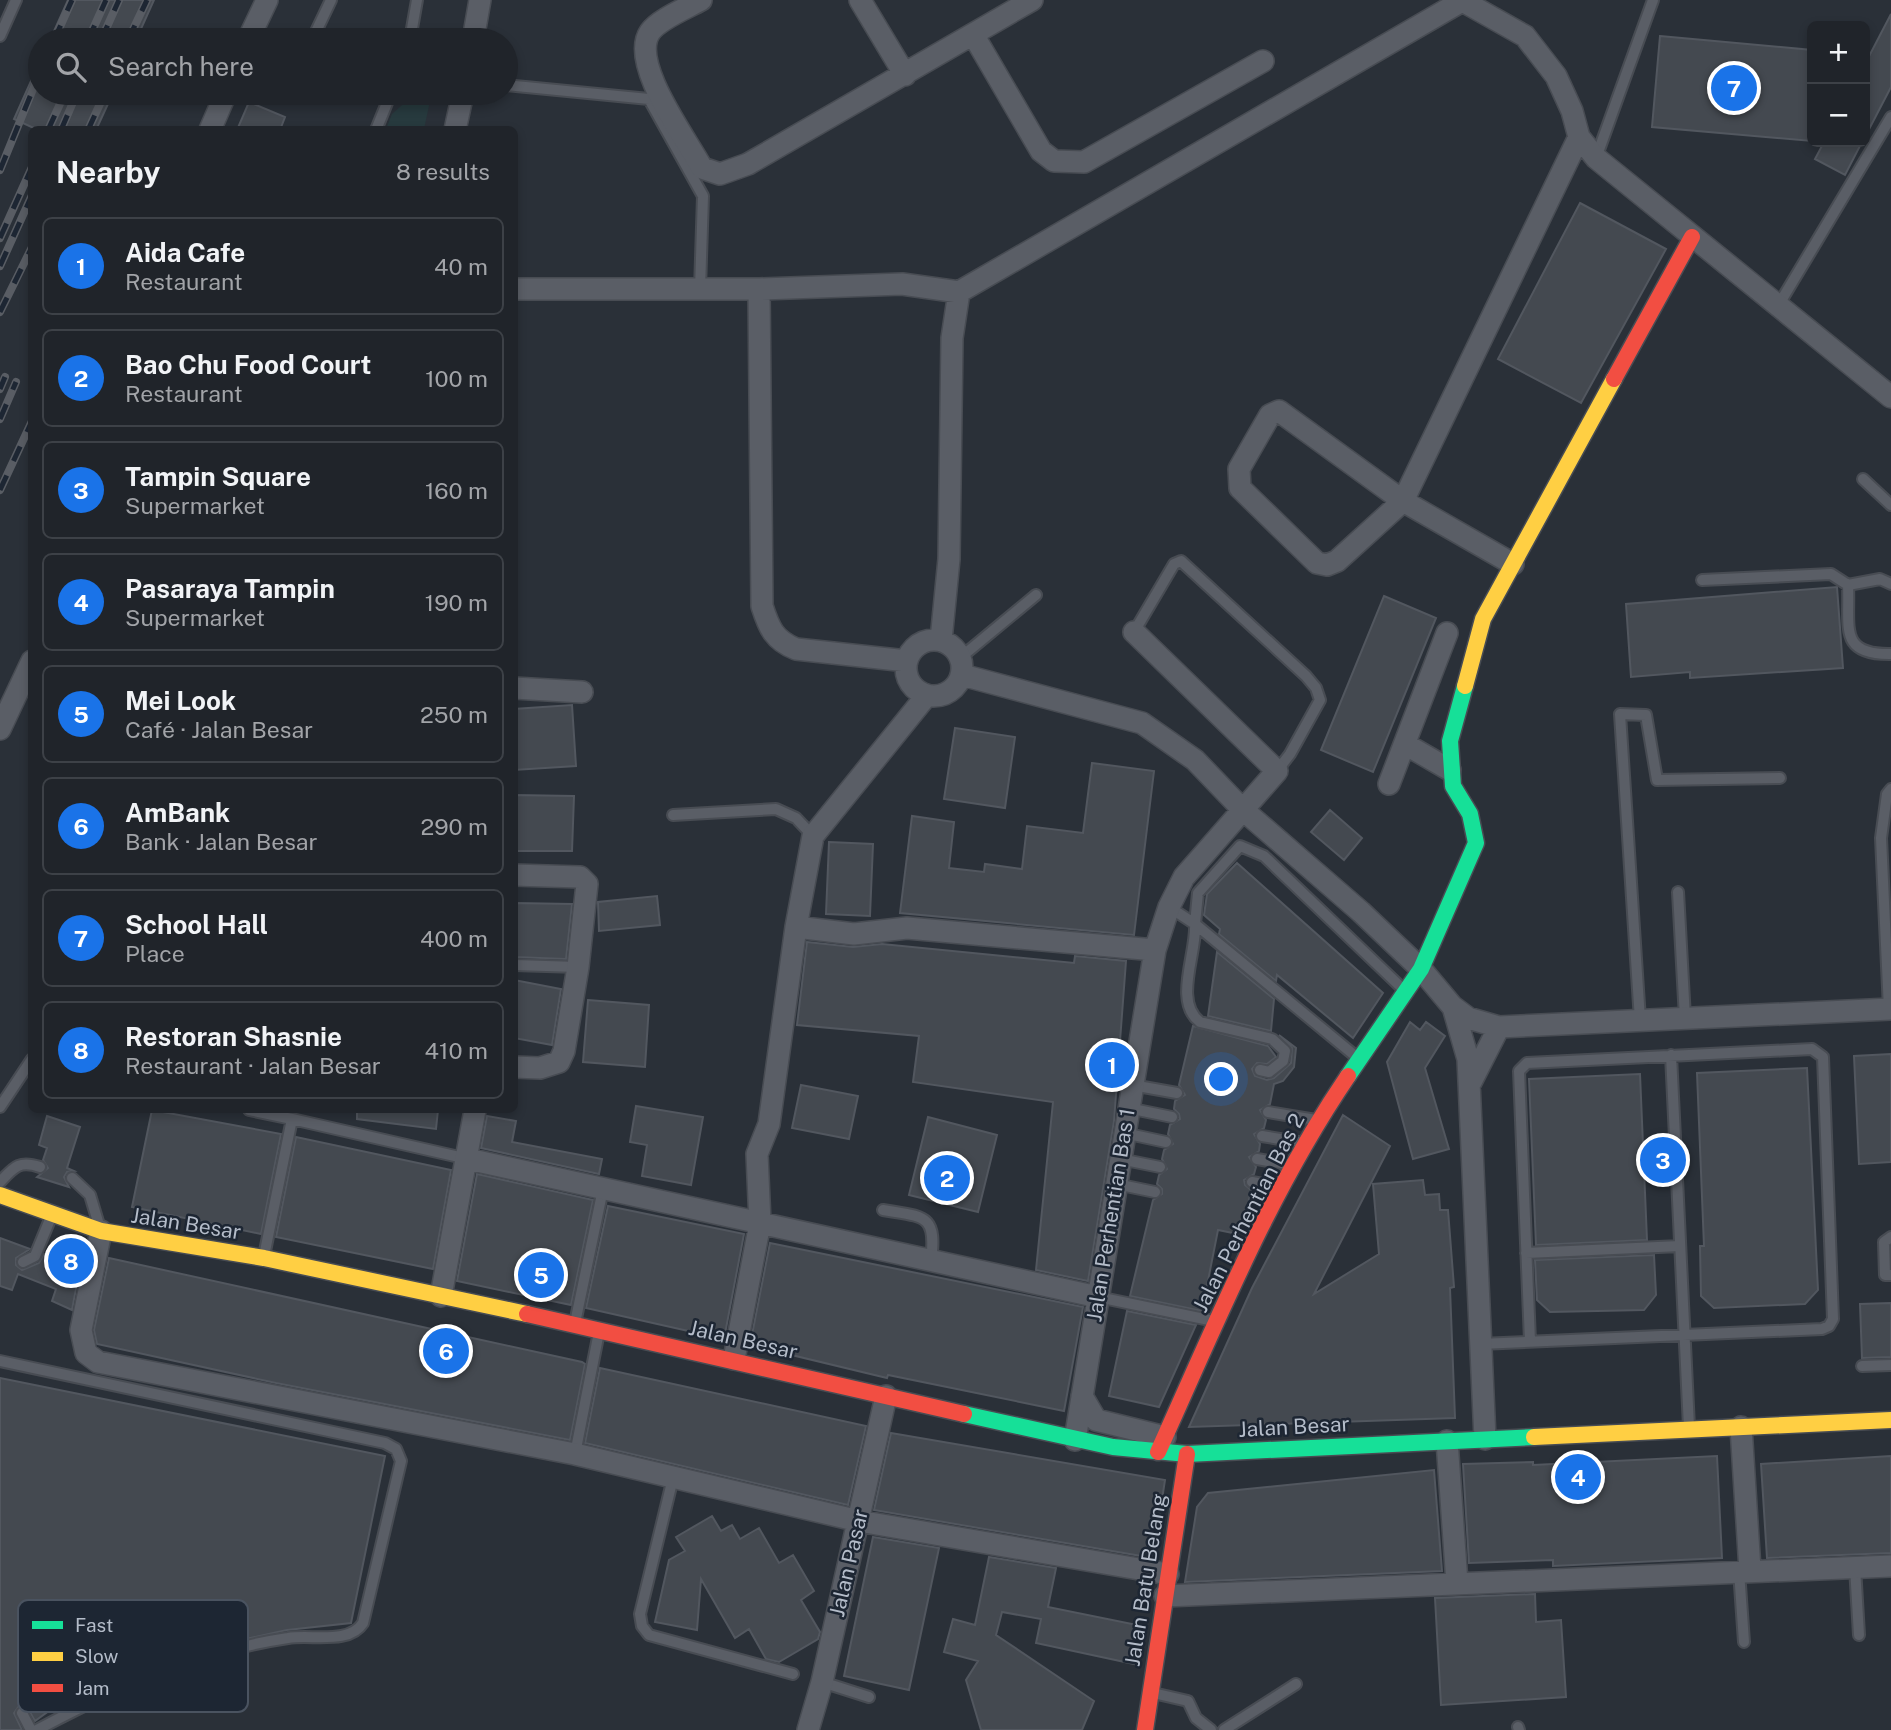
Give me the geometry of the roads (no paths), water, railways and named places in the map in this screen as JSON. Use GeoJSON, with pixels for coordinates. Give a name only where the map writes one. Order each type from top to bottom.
{"type":"FeatureCollection","features":[{"type":"Feature","properties":{"kind":"street"},"geometry":{"type":"LineString","coordinates":[[254,28],[267,0]]}},
{"type":"Feature","properties":{"kind":"street"},"geometry":{"type":"LineString","coordinates":[[475,28],[480,0]]}},
{"type":"Feature","properties":{"kind":"street"},"geometry":{"type":"LineString","coordinates":[[701,0],[652,30],[644,47],[648,72],[702,168],[720,174],[748,164],[974,36],[1032,0]]}},
{"type":"Feature","properties":{"kind":"street"},"geometry":{"type":"LineString","coordinates":[[860,0],[905,75]]}},
{"type":"Feature","properties":{"kind":"street"},"geometry":{"type":"LineString","coordinates":[[518,289],[759,289],[902,284],[959,292],[1461,1],[1525,36],[1556,76],[1572,111],[1579,137],[1596,158],[1891,397]]}},
{"type":"Feature","properties":{"kind":"street"},"geometry":{"type":"LineString","coordinates":[[974,36],[1041,151],[1054,161],[1084,162],[1263,61]]}},
{"type":"Feature","properties":{"kind":"street"},"geometry":{"type":"LineString","coordinates":[[212,126],[221,105]]}},
{"type":"Feature","properties":{"kind":"street"},"geometry":{"type":"LineString","coordinates":[[456,126],[460,105]]}},
{"type":"Feature","properties":{"kind":"street"},"geometry":{"type":"LineString","coordinates":[[1513,564],[1403,501],[1279,411],[1270,415],[1239,470],[1241,488],[1317,563],[1327,565],[1337,561],[1403,501],[1579,137]]}},
{"type":"Feature","properties":{"kind":"street"},"geometry":{"type":"LineString","coordinates":[[1450,770],[1450,741],[1483,619],[1692,237]]}},
{"type":"Feature","properties":{"kind":"street"},"geometry":{"type":"LineString","coordinates":[[759,289],[762,606],[771,632],[783,644],[796,649],[907,661]]}},
{"type":"Feature","properties":{"kind":"street"},"geometry":{"type":"LineString","coordinates":[[941,640],[948,559],[952,338],[959,292]]}},
{"type":"Feature","properties":{"kind":"street"},"geometry":{"type":"LineString","coordinates":[[1134,632],[1277,771]]}},
{"type":"Feature","properties":{"kind":"street"},"geometry":{"type":"LineString","coordinates":[[1389,784],[1447,633]]}},
{"type":"Feature","properties":{"kind":"street"},"geometry":{"type":"LineString","coordinates":[[941,640],[956,650],[961,666],[952,690],[936,696],[919,692],[908,678],[907,661],[910,653],[924,642],[941,640]]}},
{"type":"Feature","properties":{"kind":"street"},"geometry":{"type":"LineString","coordinates":[[961,666],[1142,723],[1195,760],[1242,809],[1361,912],[1421,969],[1452,1006],[1468,1018],[1499,1027],[1890,1009]]}},
{"type":"Feature","properties":{"kind":"street"},"geometry":{"type":"LineString","coordinates":[[0,729],[28,670]]}},
{"type":"Feature","properties":{"kind":"street"},"geometry":{"type":"LineString","coordinates":[[518,688],[582,692]]}},
{"type":"Feature","properties":{"kind":"street"},"geometry":{"type":"LineString","coordinates":[[734,1359],[760,1223],[757,1154],[769,1124],[796,927],[813,836],[927,695]]}},
{"type":"Feature","properties":{"kind":"street"},"geometry":{"type":"LineString","coordinates":[[1405,744],[1450,770]]}},
{"type":"Feature","properties":{"kind":"street","name":"Jalan Perhentian Bas 2"},"geometry":{"type":"LineString","coordinates":[[1162,1444],[1217,1322],[1262,1212],[1282,1188],[1319,1121],[1421,969],[1476,843],[1470,814],[1453,786],[1450,770]]}},
{"type":"Feature","properties":{"kind":"street","name":"Jalan Perhentian Bas 1"},"geometry":{"type":"LineString","coordinates":[[1075,1440],[1155,950],[1169,907],[1184,877],[1277,771]]}},
{"type":"Feature","properties":{"kind":"street"},"geometry":{"type":"LineString","coordinates":[[518,875],[580,877],[587,884],[578,967],[564,1051],[559,1062],[541,1068],[518,1067]]}},
{"type":"Feature","properties":{"kind":"street"},"geometry":{"type":"LineString","coordinates":[[796,927],[854,933],[907,928],[1155,950]]}},
{"type":"Feature","properties":{"kind":"street"},"geometry":{"type":"LineString","coordinates":[[1452,1006],[1466,1044],[1485,1439]]}},
{"type":"Feature","properties":{"kind":"street"},"geometry":{"type":"LineString","coordinates":[[1468,1091],[1499,1027]]}},
{"type":"Feature","properties":{"kind":"street"},"geometry":{"type":"LineString","coordinates":[[441,1296],[475,1113]]}},
{"type":"Feature","properties":{"kind":"street"},"geometry":{"type":"LineString","coordinates":[[468,1159],[1098,1297]]}},
{"type":"Feature","properties":{"kind":"street","name":"Jalan Besar"},"geometry":{"type":"LineString","coordinates":[[1,1193],[101,1231],[264,1258],[600,1329],[1075,1440],[1162,1444],[1187,1454],[1891,1420]]}},
{"type":"Feature","properties":{"kind":"street"},"geometry":{"type":"LineString","coordinates":[[101,1231],[81,1330],[86,1353],[98,1362],[575,1454],[859,1521],[1168,1574]]}},
{"type":"Feature","properties":{"kind":"street","name":"Jalan Pasar"},"geometry":{"type":"LineString","coordinates":[[808,1730],[822,1682],[886,1396]]}},
{"type":"Feature","properties":{"kind":"street"},"geometry":{"type":"LineString","coordinates":[[1082,1396],[1096,1420],[1162,1444]]}},
{"type":"Feature","properties":{"kind":"street"},"geometry":{"type":"LineString","coordinates":[[1741,1427],[1744,1570]]}},
{"type":"Feature","properties":{"kind":"street"},"geometry":{"type":"LineString","coordinates":[[1447,1441],[1457,1583]]}},
{"type":"Feature","properties":{"kind":"street","name":"Jalan Batu Belang"},"geometry":{"type":"LineString","coordinates":[[1145,1730],[1187,1454]]}},
{"type":"Feature","properties":{"kind":"street"},"geometry":{"type":"LineString","coordinates":[[1165,1596],[1891,1566]]}},
{"type":"Feature","properties":{"kind":"lane"},"geometry":{"type":"LineString","coordinates":[[0,36],[16,0]]}},
{"type":"Feature","properties":{"kind":"lane"},"geometry":{"type":"LineString","coordinates":[[318,28],[331,0]]}},
{"type":"Feature","properties":{"kind":"lane"},"geometry":{"type":"LineString","coordinates":[[413,28],[417,0]]}},
{"type":"Feature","properties":{"kind":"lane"},"geometry":{"type":"LineString","coordinates":[[1596,158],[1653,0]]}},
{"type":"Feature","properties":{"kind":"lane"},"geometry":{"type":"LineString","coordinates":[[518,86],[649,99],[703,196],[700,289]]}},
{"type":"Feature","properties":{"kind":"lane"},"geometry":{"type":"LineString","coordinates":[[378,126],[386,105]]}},
{"type":"Feature","properties":{"kind":"lane"},"geometry":{"type":"LineString","coordinates":[[1778,306],[1891,117]]}},
{"type":"Feature","properties":{"kind":"lane"},"geometry":{"type":"LineString","coordinates":[[1863,479],[1891,505]]}},
{"type":"Feature","properties":{"kind":"lane"},"geometry":{"type":"LineString","coordinates":[[1134,632],[1174,564],[1181,561],[1306,676],[1316,688],[1320,700],[1277,771]]}},
{"type":"Feature","properties":{"kind":"lane"},"geometry":{"type":"LineString","coordinates":[[1702,580],[1831,574],[1848,585],[1880,579],[1891,583]]}},
{"type":"Feature","properties":{"kind":"lane"},"geometry":{"type":"LineString","coordinates":[[1848,585],[1851,639],[1858,650],[1870,654],[1891,654]]}},
{"type":"Feature","properties":{"kind":"lane"},"geometry":{"type":"LineString","coordinates":[[961,666],[1036,595]]}},
{"type":"Feature","properties":{"kind":"lane"},"geometry":{"type":"LineString","coordinates":[[1640,1020],[1620,714],[1646,715],[1657,780],[1780,778]]}},
{"type":"Feature","properties":{"kind":"lane"},"geometry":{"type":"LineString","coordinates":[[1890,1009],[1881,838],[1887,794],[1891,789]]}},
{"type":"Feature","properties":{"kind":"lane"},"geometry":{"type":"LineString","coordinates":[[673,815],[776,809],[796,818],[813,836]]}},
{"type":"Feature","properties":{"kind":"lane"},"geometry":{"type":"LineString","coordinates":[[1260,1070],[1269,1072],[1283,1061],[1285,1051],[1272,1039],[1200,1022],[1191,1015],[1186,999],[1198,893],[1240,846],[1264,856],[1406,992]]}},
{"type":"Feature","properties":{"kind":"lane"},"geometry":{"type":"LineString","coordinates":[[1678,892],[1685,1018]]}},
{"type":"Feature","properties":{"kind":"lane"},"geometry":{"type":"LineString","coordinates":[[1169,907],[1195,924],[1360,1061]]}},
{"type":"Feature","properties":{"kind":"lane"},"geometry":{"type":"LineString","coordinates":[[518,965],[578,967]]}},
{"type":"Feature","properties":{"kind":"lane"},"geometry":{"type":"LineString","coordinates":[[1480,1344],[1530,1342],[1822,1329],[1829,1326],[1833,1319],[1823,1057],[1812,1049],[1527,1063],[1522,1066],[1519,1071],[1530,1342]]}},
{"type":"Feature","properties":{"kind":"lane"},"geometry":{"type":"LineString","coordinates":[[1671,1055],[1689,1430]]}},
{"type":"Feature","properties":{"kind":"lane"},"geometry":{"type":"LineString","coordinates":[[0,1107],[28,1065]]}},
{"type":"Feature","properties":{"kind":"lane"},"geometry":{"type":"LineString","coordinates":[[1132,1085],[1177,1093]]}},
{"type":"Feature","properties":{"kind":"lane"},"geometry":{"type":"LineString","coordinates":[[1128,1108],[1172,1117]]}},
{"type":"Feature","properties":{"kind":"lane"},"geometry":{"type":"LineString","coordinates":[[1268,1112],[1319,1121]]}},
{"type":"Feature","properties":{"kind":"lane"},"geometry":{"type":"LineString","coordinates":[[263,1113],[468,1159]]}},
{"type":"Feature","properties":{"kind":"lane"},"geometry":{"type":"LineString","coordinates":[[264,1258],[292,1119]]}},
{"type":"Feature","properties":{"kind":"lane"},"geometry":{"type":"LineString","coordinates":[[1124,1133],[1166,1142]]}},
{"type":"Feature","properties":{"kind":"lane"},"geometry":{"type":"LineString","coordinates":[[1262,1136],[1306,1144]]}},
{"type":"Feature","properties":{"kind":"lane"},"geometry":{"type":"LineString","coordinates":[[1120,1159],[1160,1167]]}},
{"type":"Feature","properties":{"kind":"lane"},"geometry":{"type":"LineString","coordinates":[[1257,1159],[1294,1165]]}},
{"type":"Feature","properties":{"kind":"lane"},"geometry":{"type":"LineString","coordinates":[[1,1193],[17,1164],[26,1163],[40,1167]]}},
{"type":"Feature","properties":{"kind":"lane"},"geometry":{"type":"LineString","coordinates":[[72,1178],[84,1186],[90,1195],[101,1231]]}},
{"type":"Feature","properties":{"kind":"lane"},"geometry":{"type":"LineString","coordinates":[[1252,1182],[1282,1188]]}},
{"type":"Feature","properties":{"kind":"lane"},"geometry":{"type":"LineString","coordinates":[[1116,1184],[1155,1192]]}},
{"type":"Feature","properties":{"kind":"lane"},"geometry":{"type":"LineString","coordinates":[[574,1324],[603,1189]]}},
{"type":"Feature","properties":{"kind":"lane"},"geometry":{"type":"LineString","coordinates":[[883,1210],[924,1217],[930,1222],[934,1236],[931,1261]]}},
{"type":"Feature","properties":{"kind":"lane"},"geometry":{"type":"LineString","coordinates":[[23,1262],[35,1256],[52,1214]]}},
{"type":"Feature","properties":{"kind":"lane"},"geometry":{"type":"LineString","coordinates":[[1891,1237],[1884,1242],[1885,1275],[1891,1275]]}},
{"type":"Feature","properties":{"kind":"lane"},"geometry":{"type":"LineString","coordinates":[[1526,1253],[1680,1245]]}},
{"type":"Feature","properties":{"kind":"lane"},"geometry":{"type":"LineString","coordinates":[[1098,1297],[1217,1322]]}},
{"type":"Feature","properties":{"kind":"lane"},"geometry":{"type":"LineString","coordinates":[[575,1454],[600,1329]]}},
{"type":"Feature","properties":{"kind":"lane"},"geometry":{"type":"LineString","coordinates":[[0,1361],[385,1443],[396,1448],[401,1461],[359,1631],[348,1636],[290,1637],[248,1646]]}},
{"type":"Feature","properties":{"kind":"lane"},"geometry":{"type":"LineString","coordinates":[[1862,1366],[1891,1365]]}},
{"type":"Feature","properties":{"kind":"lane"},"geometry":{"type":"LineString","coordinates":[[673,1478],[640,1614],[642,1626],[649,1635],[793,1674]]}},
{"type":"Feature","properties":{"kind":"lane"},"geometry":{"type":"LineString","coordinates":[[1855,1567],[1859,1634]]}},
{"type":"Feature","properties":{"kind":"lane"},"geometry":{"type":"LineString","coordinates":[[1744,1570],[1744,1642]]}},
{"type":"Feature","properties":{"kind":"lane"},"geometry":{"type":"LineString","coordinates":[[822,1682],[869,1697]]}},
{"type":"Feature","properties":{"kind":"lane"},"geometry":{"type":"LineString","coordinates":[[1224,1730],[1296,1684]]}},
{"type":"Feature","properties":{"kind":"lane"},"geometry":{"type":"LineString","coordinates":[[1150,1692],[1188,1701],[1196,1718],[1211,1730]]}},
{"type":"Feature","properties":{"kind":"lane"},"geometry":{"type":"LineString","coordinates":[[37,1730],[77,1712]]}},
{"type":"Feature","properties":{"kind":"lane"},"geometry":{"type":"LineString","coordinates":[[22,1713],[31,1730]]}},
{"type":"Feature","properties":{"kind":"railway"},"geometry":{"type":"LineString","coordinates":[[59,28],[72,0]]}},
{"type":"Feature","properties":{"kind":"railway"},"geometry":{"type":"LineString","coordinates":[[93,28],[106,0]]}},
{"type":"Feature","properties":{"kind":"railway"},"geometry":{"type":"LineString","coordinates":[[106,28],[119,0]]}},
{"type":"Feature","properties":{"kind":"railway"},"geometry":{"type":"LineString","coordinates":[[134,28],[147,0]]}},
{"type":"Feature","properties":{"kind":"railway"},"geometry":{"type":"LineString","coordinates":[[0,170],[28,101]]}},
{"type":"Feature","properties":{"kind":"railway"},"geometry":{"type":"LineString","coordinates":[[50,126],[59,105]]}},
{"type":"Feature","properties":{"kind":"railway"},"geometry":{"type":"LineString","coordinates":[[63,126],[72,105]]}},
{"type":"Feature","properties":{"kind":"railway"},"geometry":{"type":"LineString","coordinates":[[90,126],[99,105]]}},
{"type":"Feature","properties":{"kind":"railway"},"geometry":{"type":"LineString","coordinates":[[0,238],[28,176]]}},
{"type":"Feature","properties":{"kind":"railway"},"geometry":{"type":"LineString","coordinates":[[0,266],[28,204]]}},
{"type":"Feature","properties":{"kind":"railway"},"geometry":{"type":"LineString","coordinates":[[0,312],[28,255]]}},
{"type":"Feature","properties":{"kind":"railway"},"geometry":{"type":"LineString","coordinates":[[0,389],[5,377]]}},
{"type":"Feature","properties":{"kind":"railway"},"geometry":{"type":"LineString","coordinates":[[0,419],[16,382]]}},
{"type":"Feature","properties":{"kind":"railway"},"geometry":{"type":"LineString","coordinates":[[0,490],[28,430]]}},
{"type":"Feature","properties":{"kind":"place","name":"School Hall"},"geometry":{"type":"Point","coordinates":[1734,88]}},
{"type":"Feature","properties":{"kind":"place","name":"Aida Cafe"},"geometry":{"type":"Point","coordinates":[1112,1065]}},
{"type":"Feature","properties":{"kind":"place","name":"Tampin Square"},"geometry":{"type":"Point","coordinates":[1663,1160]}},
{"type":"Feature","properties":{"kind":"place","name":"Bao Chu Food Court"},"geometry":{"type":"Point","coordinates":[947,1178]}},
{"type":"Feature","properties":{"kind":"place","name":"Restoran Shasnie"},"geometry":{"type":"Point","coordinates":[71,1261]}},
{"type":"Feature","properties":{"kind":"place","name":"Mei Look"},"geometry":{"type":"Point","coordinates":[541,1275]}},
{"type":"Feature","properties":{"kind":"place","name":"AmBank"},"geometry":{"type":"Point","coordinates":[446,1351]}},
{"type":"Feature","properties":{"kind":"place","name":"Pasaraya Tampin"},"geometry":{"type":"Point","coordinates":[1578,1477]}}]}
